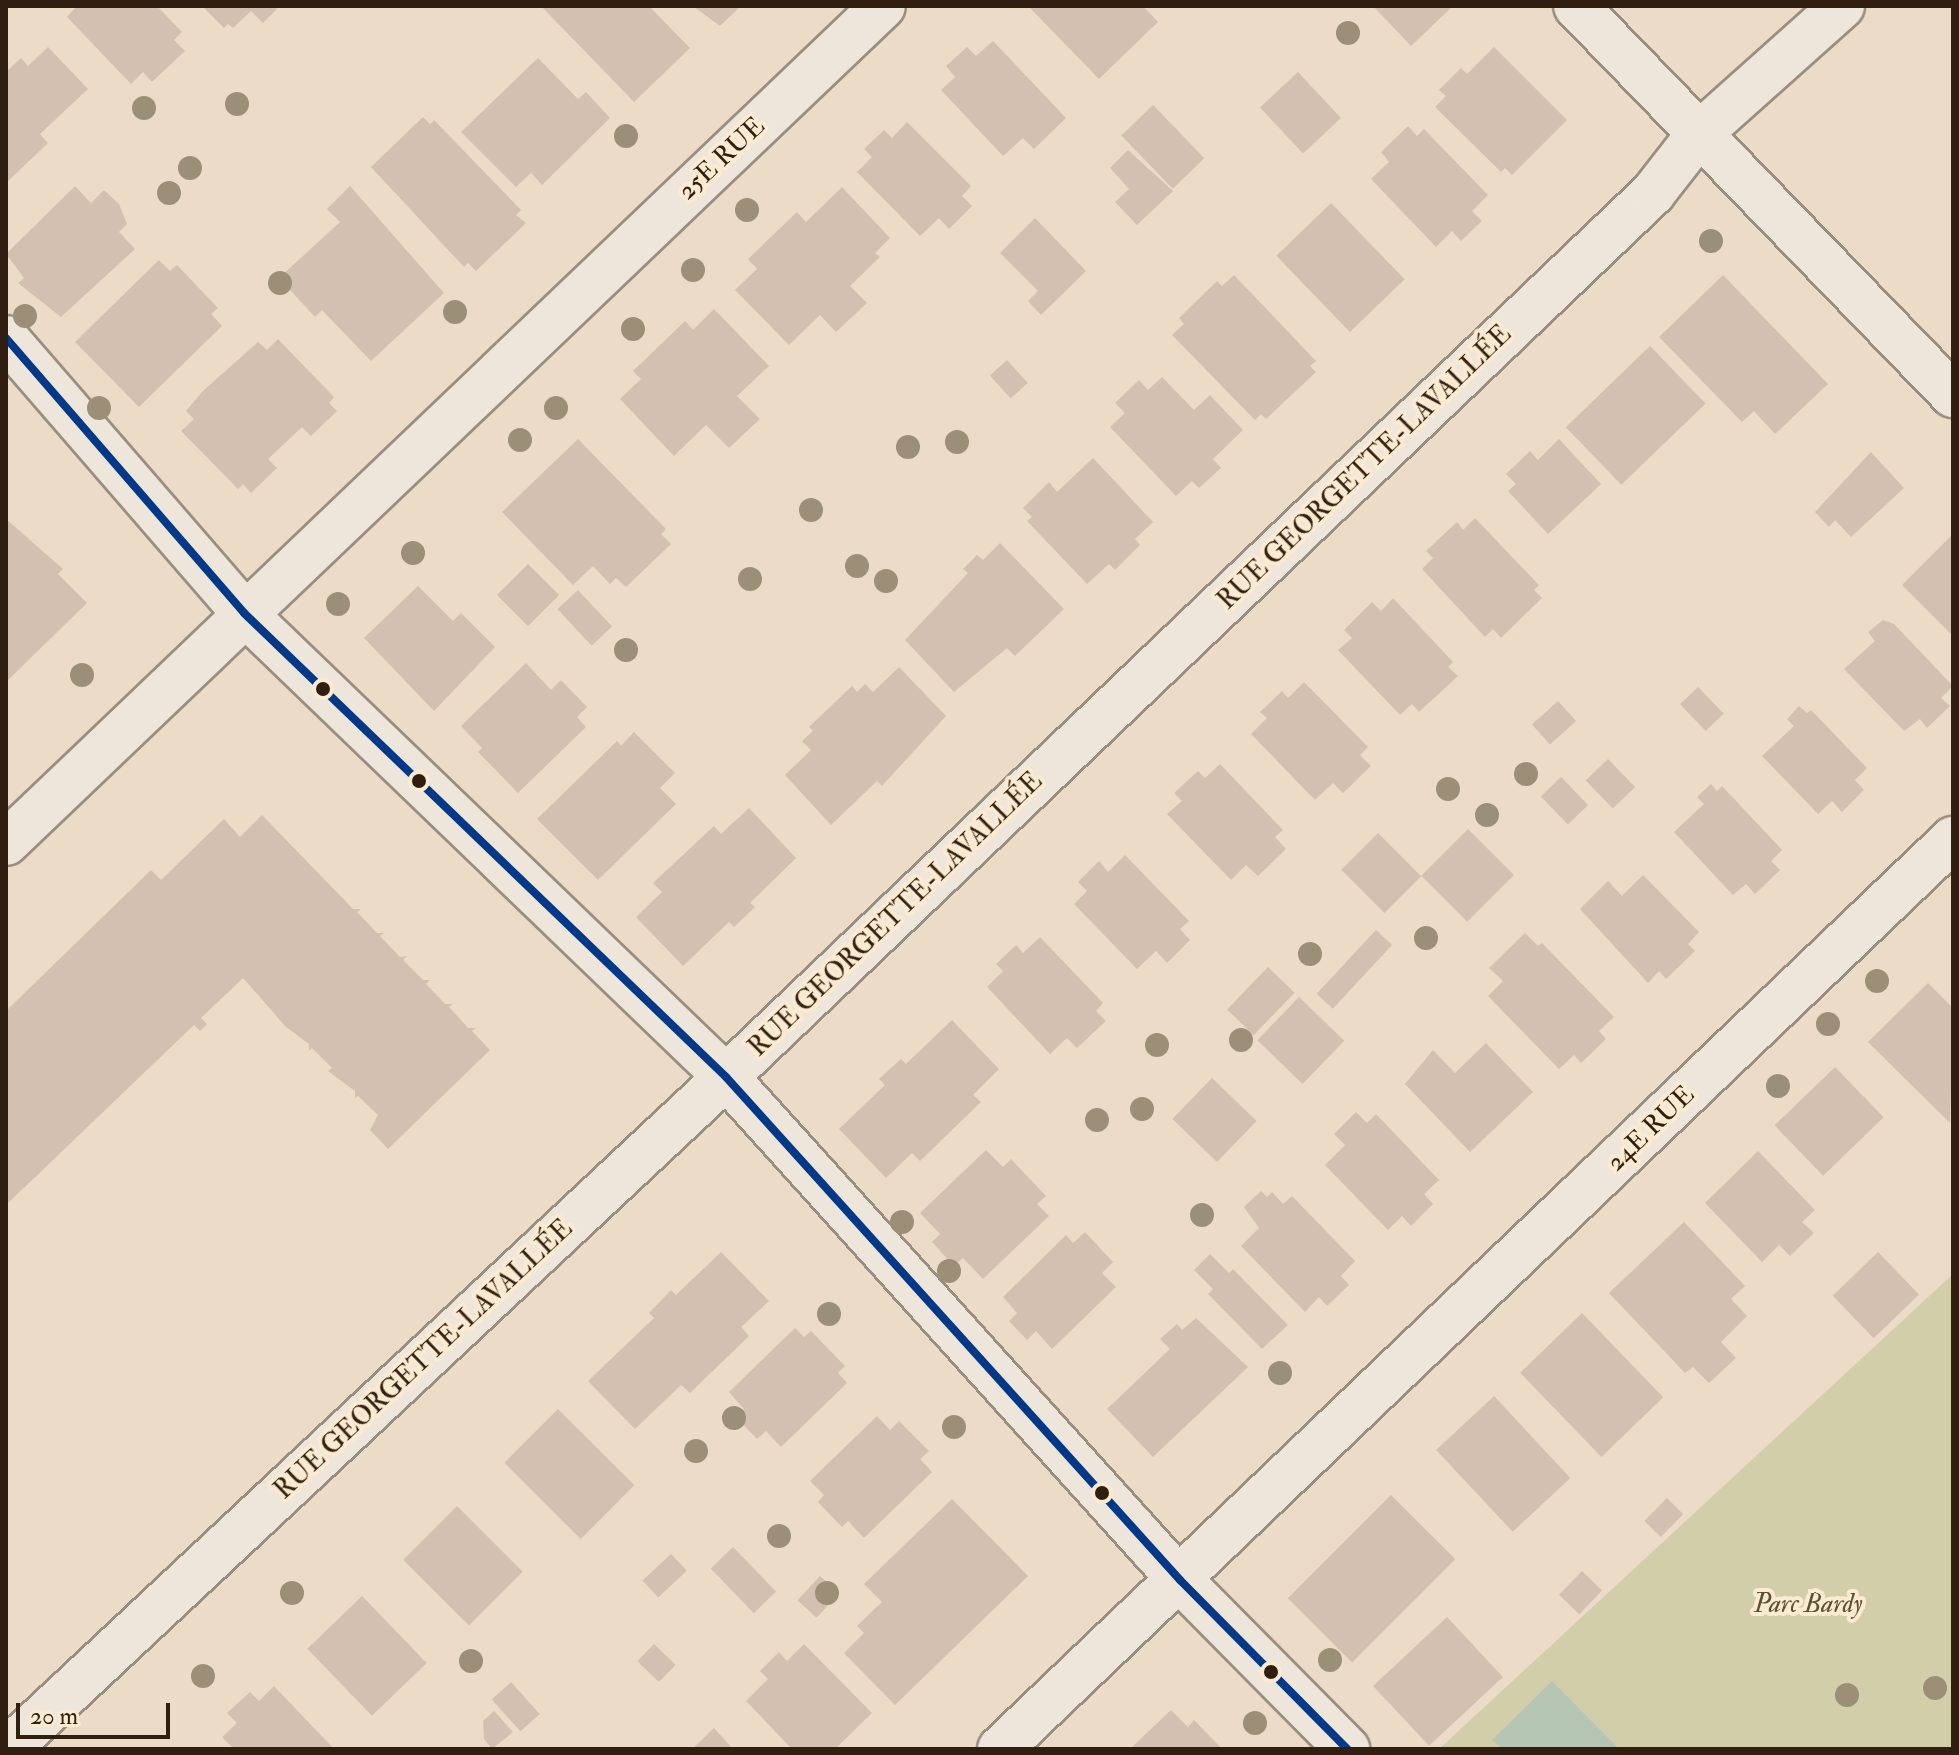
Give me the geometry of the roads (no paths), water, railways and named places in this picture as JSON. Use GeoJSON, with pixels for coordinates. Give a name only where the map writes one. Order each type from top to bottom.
{"type":"FeatureCollection","features":[{"type":"Feature","properties":{"kind":"street","name":"25E RUE"},"geometry":{"type":"LineString","coordinates":[[6,843],[883,6]]}},
{"type":"Feature","properties":{"kind":"street"},"geometry":{"type":"LineString","coordinates":[[1576,6],[1953,395]]}},
{"type":"Feature","properties":{"kind":"street","name":"RUE GEORGETTE-LAVALLÉE"},"geometry":{"type":"LineString","coordinates":[[8,1749],[726,1077],[1653,193],[1699,134],[1842,6]]}},
{"type":"Feature","properties":{"kind":"street"},"geometry":{"type":"LineString","coordinates":[[6,338],[244,613],[726,1077],[1180,1580],[1347,1749]]}},
{"type":"Feature","properties":{"kind":"street","name":"24E RUE"},"geometry":{"type":"LineString","coordinates":[[1000,1749],[1953,839]]}},
{"type":"Feature","properties":{"kind":"park label","name":"Parc Bardy"},"geometry":{"type":"Point","coordinates":[1808,1605]}}]}
